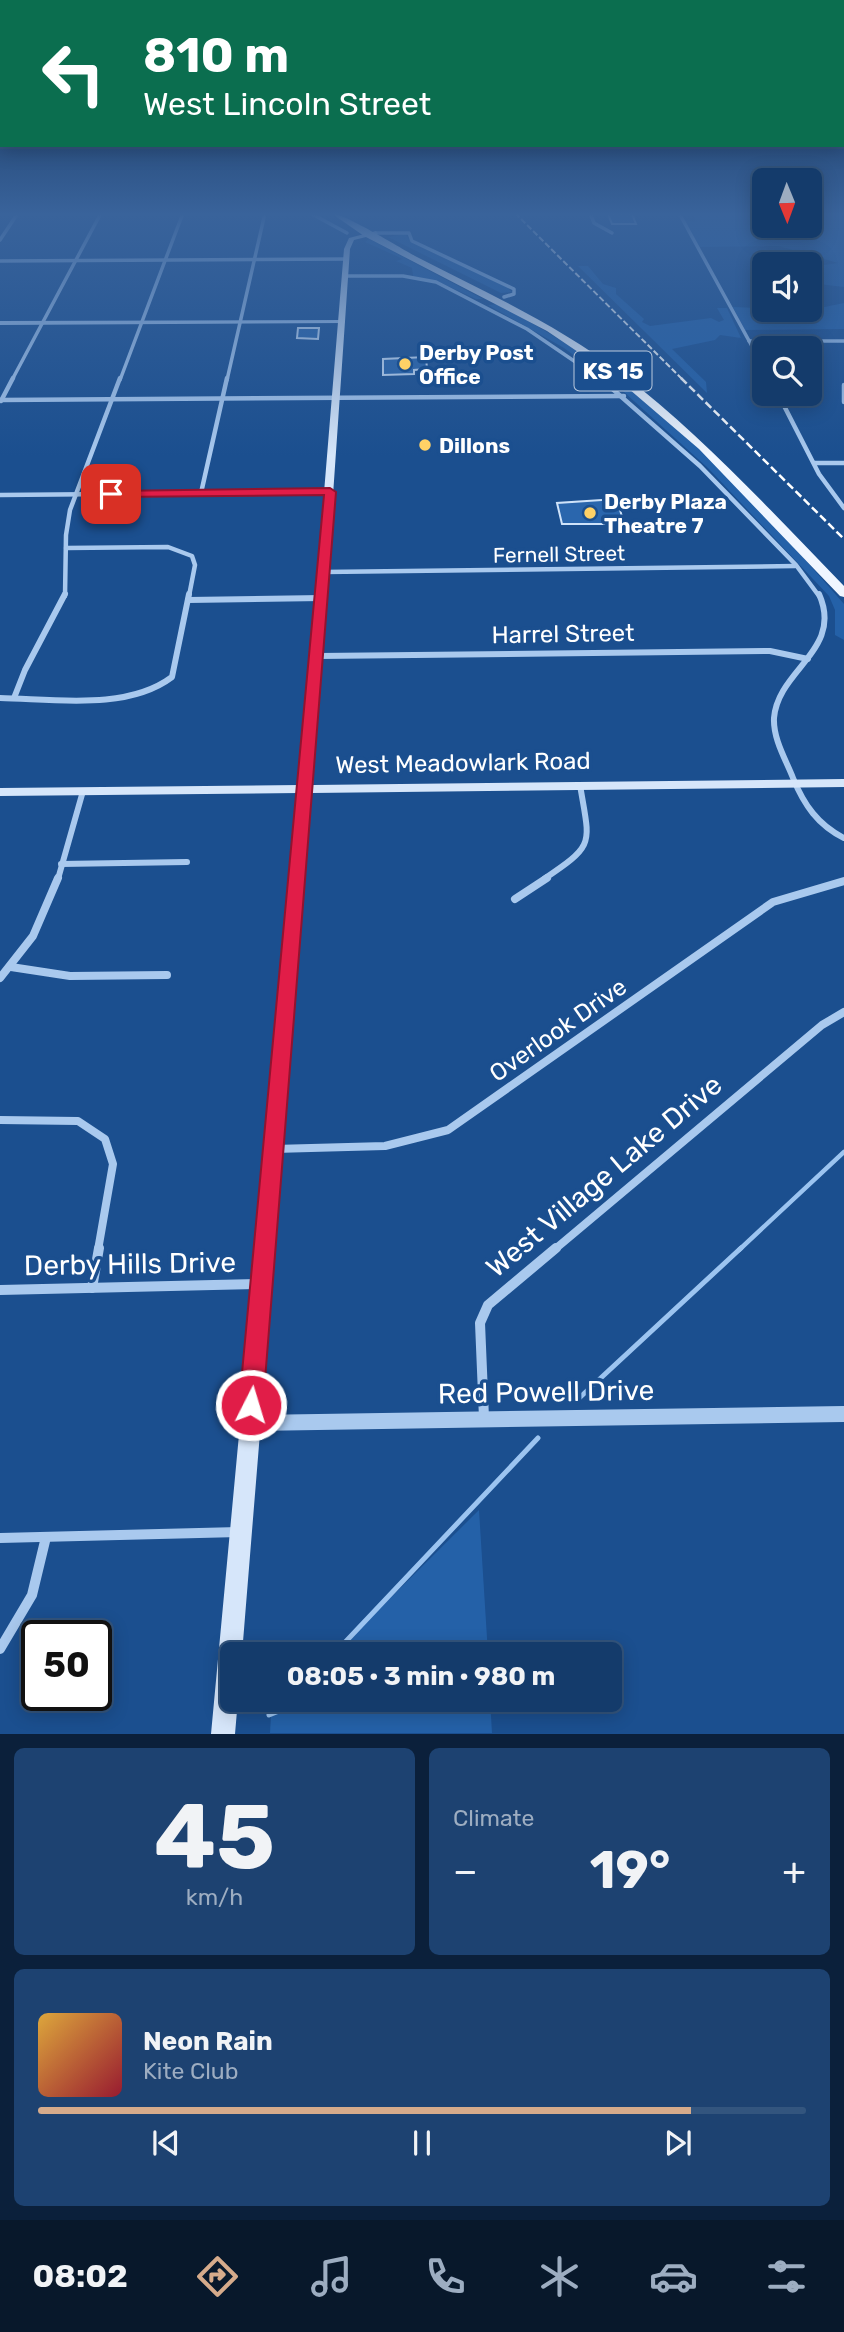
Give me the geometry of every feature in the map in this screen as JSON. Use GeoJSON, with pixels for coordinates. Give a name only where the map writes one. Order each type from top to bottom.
{"type":"FeatureCollection","features":[{"type":"Feature","properties":{"kind":"main road"},"geometry":{"type":"LineString","coordinates":[[223,1734],[318,656],[345,294]]}},
{"type":"Feature","properties":{"kind":"main road","name":"KS 15"},"geometry":{"type":"LineString","coordinates":[[488,294],[527,309],[595,351],[684,419],[744,475],[844,577]]}},
{"type":"Feature","properties":{"kind":"main road","name":"KS 15"},"geometry":{"type":"LineString","coordinates":[[491,294],[590,354],[665,413],[713,456],[844,593]]}},
{"type":"Feature","properties":{"kind":"main road","name":"West Meadowlark Road"},"geometry":{"type":"LineString","coordinates":[[0,792],[844,783]]}},
{"type":"Feature","properties":{"kind":"street"},"geometry":{"type":"LineString","coordinates":[[57,294],[0,401],[624,396]]}},
{"type":"Feature","properties":{"kind":"street"},"geometry":{"type":"LineString","coordinates":[[14,698],[24,670],[64,597],[67,522],[152,294]]}},
{"type":"Feature","properties":{"kind":"street"},"geometry":{"type":"LineString","coordinates":[[201,493],[246,294]]}},
{"type":"Feature","properties":{"kind":"street"},"geometry":{"type":"LineString","coordinates":[[461,294],[549,341],[624,396],[679,445],[795,566],[823,602],[828,622],[822,639],[784,690],[775,710],[775,729],[802,801],[814,817],[844,838]]}},
{"type":"Feature","properties":{"kind":"street"},"geometry":{"type":"LineString","coordinates":[[479,303],[514,294]]}},
{"type":"Feature","properties":{"kind":"street"},"geometry":{"type":"LineString","coordinates":[[723,294],[752,346]]}},
{"type":"Feature","properties":{"kind":"street"},"geometry":{"type":"LineString","coordinates":[[0,323],[343,321]]}},
{"type":"Feature","properties":{"kind":"street"},"geometry":{"type":"LineString","coordinates":[[749,341],[844,341]]}},
{"type":"Feature","properties":{"kind":"street"},"geometry":{"type":"LineString","coordinates":[[844,385],[844,402]]}},
{"type":"Feature","properties":{"kind":"street"},"geometry":{"type":"LineString","coordinates":[[784,406],[826,487],[844,508]]}},
{"type":"Feature","properties":{"kind":"street"},"geometry":{"type":"LineString","coordinates":[[814,463],[844,463]]}},
{"type":"Feature","properties":{"kind":"street"},"geometry":{"type":"LineString","coordinates":[[0,495],[330,492]]}},
{"type":"Feature","properties":{"kind":"street"},"geometry":{"type":"LineString","coordinates":[[0,698],[129,697],[147,693],[166,684],[174,674],[195,565],[188,554],[168,547],[66,548]]}},
{"type":"Feature","properties":{"kind":"street","name":"Fernell Street"},"geometry":{"type":"LineString","coordinates":[[324,572],[795,566]]}},
{"type":"Feature","properties":{"kind":"street"},"geometry":{"type":"LineString","coordinates":[[188,600],[322,598]]}},
{"type":"Feature","properties":{"kind":"street","name":"Harrel Street"},"geometry":{"type":"LineString","coordinates":[[318,656],[770,651],[808,659]]}},
{"type":"Feature","properties":{"kind":"street"},"geometry":{"type":"LineString","coordinates":[[514,899],[580,855],[588,835],[580,785]]}},
{"type":"Feature","properties":{"kind":"street"},"geometry":{"type":"LineString","coordinates":[[0,978],[30,944],[46,917],[83,791]]}},
{"type":"Feature","properties":{"kind":"street"},"geometry":{"type":"LineString","coordinates":[[61,864],[187,862]]}},
{"type":"Feature","properties":{"kind":"street","name":"Overlook Drive"},"geometry":{"type":"LineString","coordinates":[[274,1149],[393,1146],[422,1140],[448,1130],[773,902],[804,890],[844,881]]}},
{"type":"Feature","properties":{"kind":"street"},"geometry":{"type":"LineString","coordinates":[[11,967],[70,976],[167,975]]}},
{"type":"Feature","properties":{"kind":"street","name":"West Village Lake Drive"},"geometry":{"type":"LineString","coordinates":[[484,1421],[481,1323],[488,1304],[802,1041],[844,1012]]}},
{"type":"Feature","properties":{"kind":"street"},"geometry":{"type":"LineString","coordinates":[[0,1120],[78,1121],[88,1124],[105,1139],[113,1164],[92,1288]]}},
{"type":"Feature","properties":{"kind":"street","name":"Derby Hills Drive"},"geometry":{"type":"LineString","coordinates":[[0,1290],[261,1284]]}},
{"type":"Feature","properties":{"kind":"street","name":"Red Powell Drive"},"geometry":{"type":"LineString","coordinates":[[249,1423],[844,1414]]}},
{"type":"Feature","properties":{"kind":"street"},"geometry":{"type":"LineString","coordinates":[[0,1538],[240,1532]]}},
{"type":"Feature","properties":{"kind":"street"},"geometry":{"type":"LineString","coordinates":[[0,1649],[32,1595],[46,1537]]}},
{"type":"Feature","properties":{"kind":"shaded area"},"geometry":{"type":"Polygon","coordinates":[[[465,294],[473,294],[483,299],[465,294]]]}},
{"type":"Feature","properties":{"kind":"shaded area"},"geometry":{"type":"Polygon","coordinates":[[[606,294],[616,294],[644,319],[642,322],[650,326],[711,318],[719,322],[724,320],[717,308],[727,308],[741,338],[720,335],[715,340],[672,349],[706,382],[707,393],[606,294]]]}},
{"type":"Feature","properties":{"kind":"shaded area"},"geometry":{"type":"Polygon","coordinates":[[[844,303],[844,329],[745,330],[733,307],[752,308],[752,322],[822,322],[822,308],[844,303]]]}},
{"type":"Feature","properties":{"kind":"shaded area"},"geometry":{"type":"Polygon","coordinates":[[[498,304],[609,373],[698,446],[797,550],[844,604],[844,640],[835,635],[835,610],[829,596],[708,468],[624,392],[564,348],[488,305],[498,304]]]}},
{"type":"Feature","properties":{"kind":"shaded area"},"geometry":{"type":"Polygon","coordinates":[[[479,1510],[487,1642],[346,1642],[479,1510]]]}},
{"type":"Feature","properties":{"kind":"shaded area"},"geometry":{"type":"Polygon","coordinates":[[[274,1712],[491,1712],[492,1733],[270,1733],[271,1715],[274,1712]]]}},
{"type":"Feature","properties":{"kind":"building"},"geometry":{"type":"Polygon","coordinates":[[[298,328],[319,328],[318,339],[297,338],[298,328]]]}},
{"type":"Feature","properties":{"kind":"building","name":"Derby Post Office"},"geometry":{"type":"Polygon","coordinates":[[[426,357],[427,369],[414,370],[414,374],[383,375],[383,359],[426,357]]]}},
{"type":"Feature","properties":{"kind":"building","name":"Derby Plaza Theatre 7"},"geometry":{"type":"Polygon","coordinates":[[[617,499],[624,524],[562,524],[557,503],[617,499]]]}},
{"type":"Feature","properties":{"kind":"waterway"},"geometry":{"type":"LineString","coordinates":[[739,1250],[844,1152]]}},
{"type":"Feature","properties":{"kind":"waterway"},"geometry":{"type":"LineString","coordinates":[[576,1401],[741,1248]]}},
{"type":"Feature","properties":{"kind":"waterway"},"geometry":{"type":"LineString","coordinates":[[345,1642],[538,1438]]}},
{"type":"Feature","properties":{"kind":"waterway"},"geometry":{"type":"LineString","coordinates":[[269,1715],[276,1712]]}},
{"type":"Feature","properties":{"kind":"railway"},"geometry":{"type":"LineString","coordinates":[[596,294],[683,380]]}},
{"type":"Feature","properties":{"kind":"railway"},"geometry":{"type":"LineString","coordinates":[[681,378],[844,539]]}},
{"type":"Feature","properties":{"kind":"place","name":"Derby Post Office"},"geometry":{"type":"Point","coordinates":[405,364]}},
{"type":"Feature","properties":{"kind":"place","name":"Dillons"},"geometry":{"type":"Point","coordinates":[425,445]}},
{"type":"Feature","properties":{"kind":"place","name":"Derby Plaza Theatre 7"},"geometry":{"type":"Point","coordinates":[590,513]}},
{"type":"Feature","properties":{"kind":"route"},"geometry":{"type":"LineString","coordinates":[[111,494],[330,492],[251,1405]]}}]}
